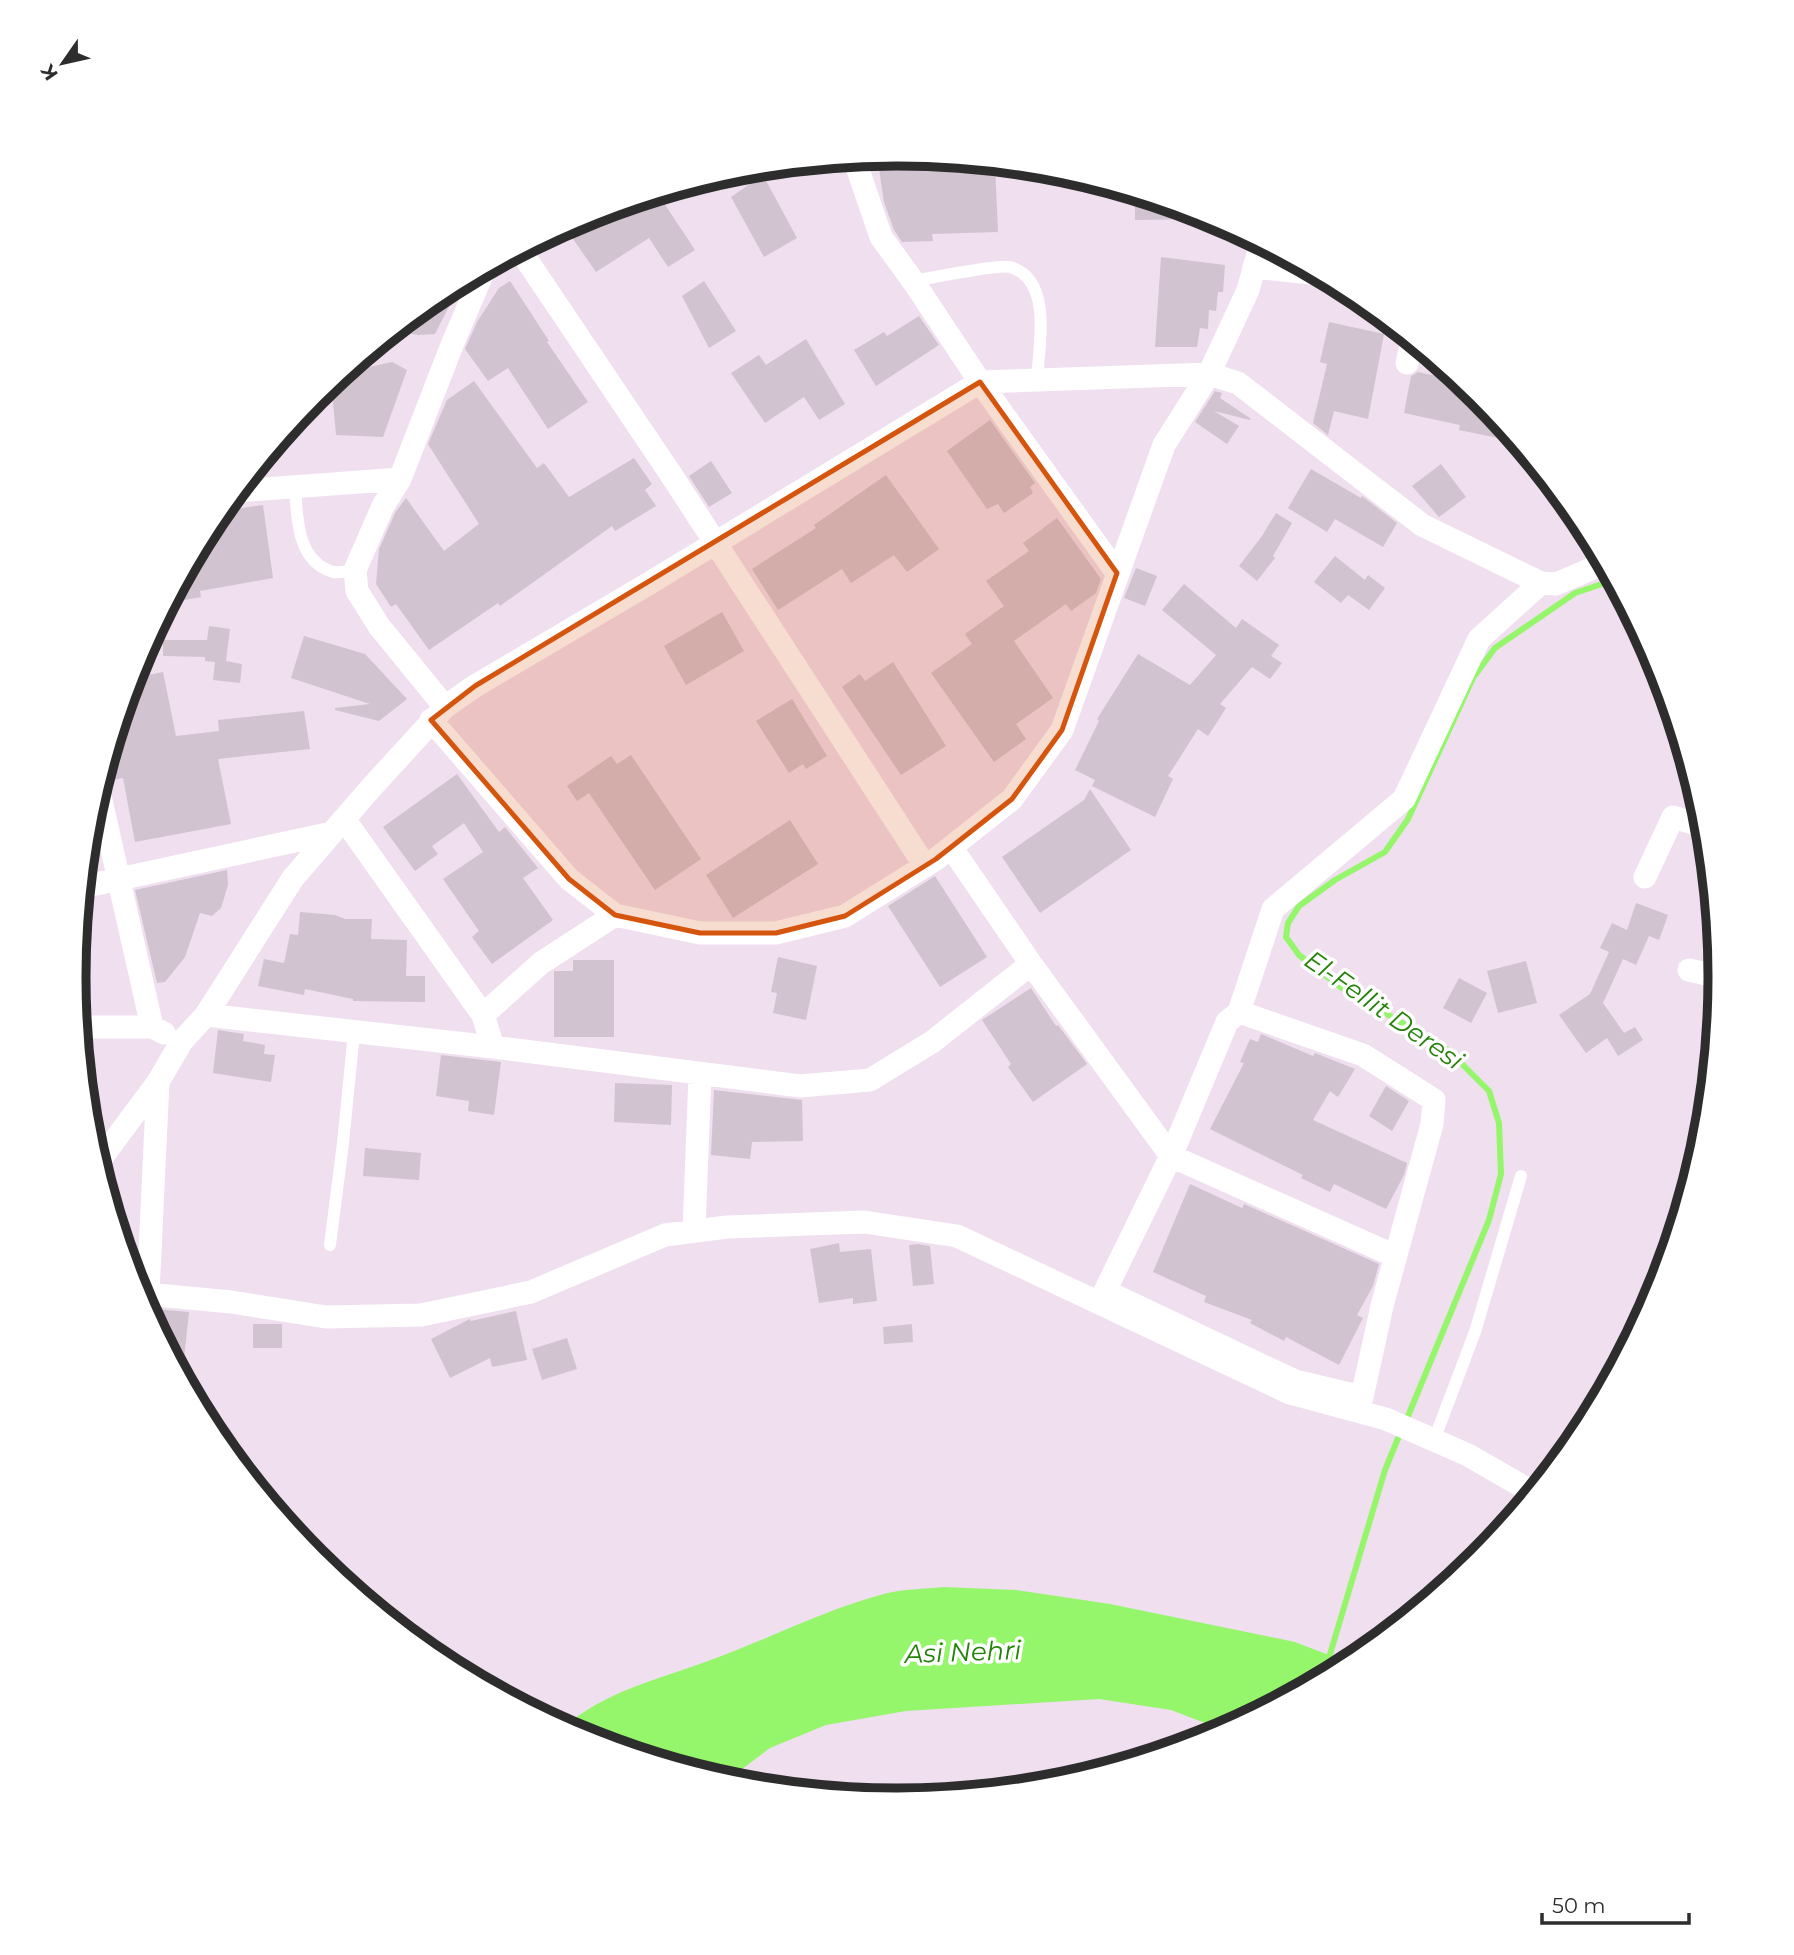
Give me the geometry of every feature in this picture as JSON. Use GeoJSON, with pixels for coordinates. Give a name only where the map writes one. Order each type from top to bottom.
{"type":"FeatureCollection","features":[{"type":"Feature","properties":{"kind":"street"},"geometry":{"type":"LineString","coordinates":[[857,168],[881,237],[980,382],[1117,573]]}},
{"type":"Feature","properties":{"kind":"street"},"geometry":{"type":"LineString","coordinates":[[479,283],[400,479],[383,506],[355,570],[357,591],[438,714],[569,879],[615,915],[700,933],[776,933],[845,916],[925,866],[1012,799],[1062,730],[1164,445],[1209,374],[1248,290],[1259,251]]}},
{"type":"Feature","properties":{"kind":"street"},"geometry":{"type":"LineString","coordinates":[[525,257],[925,866]]}},
{"type":"Feature","properties":{"kind":"street"},"geometry":{"type":"LineString","coordinates":[[1254,267],[1296,271]]}},
{"type":"Feature","properties":{"kind":"street"},"geometry":{"type":"LineString","coordinates":[[1407,363],[1410,350]]}},
{"type":"Feature","properties":{"kind":"street"},"geometry":{"type":"LineString","coordinates":[[105,1153],[158,1082],[182,1041],[206,1015],[293,878],[438,714],[475,686],[980,382],[1209,374],[1238,383],[1422,525],[1541,583],[1556,584],[1597,567]]}},
{"type":"Feature","properties":{"kind":"street"},"geometry":{"type":"LineString","coordinates":[[249,490],[400,479]]}},
{"type":"Feature","properties":{"kind":"street"},"geometry":{"type":"LineString","coordinates":[[1526,1489],[1468,1455],[1391,1422],[1359,1404],[1295,1381],[1105,1291],[1171,1156],[1227,1021],[1239,1012],[1273,909],[1404,799],[1479,639],[1541,583]]}},
{"type":"Feature","properties":{"kind":"street"},"geometry":{"type":"LineString","coordinates":[[103,810],[152,1027]]}},
{"type":"Feature","properties":{"kind":"street"},"geometry":{"type":"LineString","coordinates":[[1645,877],[1673,817],[1694,823]]}},
{"type":"Feature","properties":{"kind":"street"},"geometry":{"type":"LineString","coordinates":[[92,885],[338,826]]}},
{"type":"Feature","properties":{"kind":"street"},"geometry":{"type":"LineString","coordinates":[[338,826],[484,1014],[494,1047]]}},
{"type":"Feature","properties":{"kind":"street"},"geometry":{"type":"LineString","coordinates":[[951,847],[1031,964],[1171,1156],[1395,1256]]}},
{"type":"Feature","properties":{"kind":"street"},"geometry":{"type":"LineString","coordinates":[[484,1014],[541,964],[615,915]]}},
{"type":"Feature","properties":{"kind":"street"},"geometry":{"type":"LineString","coordinates":[[206,1015],[494,1047],[800,1086],[870,1080],[932,1042],[1031,964]]}},
{"type":"Feature","properties":{"kind":"street"},"geometry":{"type":"LineString","coordinates":[[1689,970],[1708,974]]}},
{"type":"Feature","properties":{"kind":"street"},"geometry":{"type":"LineString","coordinates":[[1239,1012],[1363,1055],[1434,1100],[1432,1124],[1395,1256],[1359,1404]]}},
{"type":"Feature","properties":{"kind":"street"},"geometry":{"type":"LineString","coordinates":[[87,1027],[152,1027],[182,1041]]}},
{"type":"Feature","properties":{"kind":"street"},"geometry":{"type":"LineString","coordinates":[[694,1231],[700,1074]]}},
{"type":"Feature","properties":{"kind":"street"},"geometry":{"type":"LineString","coordinates":[[143,1276],[158,1082]]}},
{"type":"Feature","properties":{"kind":"street"},"geometry":{"type":"LineString","coordinates":[[151,1294],[231,1302],[326,1317],[421,1315],[531,1292],[664,1234],[727,1227],[864,1222],[957,1236],[1290,1394],[1359,1404]]}},
{"type":"Feature","properties":{"kind":"lane"},"geometry":{"type":"LineString","coordinates":[[913,281],[1008,266],[1023,274],[1039,294],[1041,331],[1037,379]]}},
{"type":"Feature","properties":{"kind":"lane"},"geometry":{"type":"LineString","coordinates":[[295,486],[298,531],[312,559],[334,572],[355,570]]}},
{"type":"Feature","properties":{"kind":"lane"},"geometry":{"type":"LineString","coordinates":[[330,1245],[354,1033]]}},
{"type":"Feature","properties":{"kind":"lane"},"geometry":{"type":"LineString","coordinates":[[1425,1436],[1475,1332],[1521,1175]]}},
{"type":"Feature","properties":{"kind":"highlighted area"},"geometry":{"type":"Polygon","coordinates":[[[980,382],[1117,573],[1062,730],[1012,799],[936,859],[845,916],[776,933],[700,933],[615,915],[569,879],[431,720],[475,686],[980,382]]]}},
{"type":"Feature","properties":{"kind":"water","name":"Asi Nehri"},"geometry":{"type":"Polygon","coordinates":[[[943,1587],[1016,1590],[1110,1604],[1295,1642],[1338,1658],[1256,1705],[1211,1725],[1171,1710],[1099,1699],[906,1711],[826,1725],[770,1748],[737,1773],[636,1746],[572,1720],[596,1705],[651,1681],[730,1653],[839,1608],[906,1590],[943,1587]]]}},
{"type":"Feature","properties":{"kind":"building"},"geometry":{"type":"Polygon","coordinates":[[[906,166],[995,172],[998,232],[932,234],[933,241],[902,242],[894,230],[884,202],[879,169],[906,166]]]}},
{"type":"Feature","properties":{"kind":"building"},"geometry":{"type":"Polygon","coordinates":[[[764,178],[797,238],[764,257],[731,197],[757,179],[764,178]]]}},
{"type":"Feature","properties":{"kind":"building"},"geometry":{"type":"Polygon","coordinates":[[[663,201],[695,250],[668,267],[649,238],[596,272],[571,235],[663,201]]]}},
{"type":"Feature","properties":{"kind":"building"},"geometry":{"type":"Polygon","coordinates":[[[1135,202],[1185,219],[1135,220],[1135,202]]]}},
{"type":"Feature","properties":{"kind":"building"},"geometry":{"type":"Polygon","coordinates":[[[1161,257],[1225,265],[1223,292],[1218,292],[1216,311],[1209,310],[1208,329],[1200,328],[1197,347],[1155,347],[1161,257]]]}},
{"type":"Feature","properties":{"kind":"building"},"geometry":{"type":"Polygon","coordinates":[[[510,281],[588,402],[548,429],[508,368],[488,381],[465,349],[477,322],[499,288],[510,281]]]}},
{"type":"Feature","properties":{"kind":"building"},"geometry":{"type":"Polygon","coordinates":[[[704,281],[736,331],[709,348],[682,296],[704,281]]]}},
{"type":"Feature","properties":{"kind":"building"},"geometry":{"type":"Polygon","coordinates":[[[453,299],[435,334],[405,333],[453,299]]]}},
{"type":"Feature","properties":{"kind":"building"},"geometry":{"type":"Polygon","coordinates":[[[919,316],[939,345],[876,386],[854,350],[884,332],[887,336],[919,316]]]}},
{"type":"Feature","properties":{"kind":"building"},"geometry":{"type":"Polygon","coordinates":[[[1329,322],[1384,334],[1368,419],[1334,411],[1328,435],[1313,423],[1327,364],[1320,362],[1329,322]]]}},
{"type":"Feature","properties":{"kind":"building"},"geometry":{"type":"Polygon","coordinates":[[[806,339],[845,404],[819,420],[804,397],[765,423],[731,373],[759,355],[766,365],[806,339]]]}},
{"type":"Feature","properties":{"kind":"building"},"geometry":{"type":"Polygon","coordinates":[[[392,362],[407,370],[383,437],[336,435],[332,395],[361,369],[392,362]]]}},
{"type":"Feature","properties":{"kind":"building"},"geometry":{"type":"Polygon","coordinates":[[[1418,372],[1442,377],[1499,434],[1498,438],[1459,430],[1460,425],[1404,413],[1411,376],[1418,372]]]}},
{"type":"Feature","properties":{"kind":"building"},"geometry":{"type":"Polygon","coordinates":[[[474,381],[537,468],[544,463],[569,497],[634,458],[652,484],[645,490],[656,506],[615,531],[612,526],[500,606],[498,603],[429,650],[396,604],[391,607],[376,584],[379,549],[395,513],[406,498],[444,551],[479,524],[428,444],[447,400],[474,381]]]}},
{"type":"Feature","properties":{"kind":"building"},"geometry":{"type":"Polygon","coordinates":[[[1215,391],[1222,393],[1220,398],[1251,419],[1214,411],[1239,426],[1227,444],[1195,422],[1215,391]]]}},
{"type":"Feature","properties":{"kind":"building"},"geometry":{"type":"Polygon","coordinates":[[[990,420],[1035,483],[1030,487],[1033,493],[1004,513],[998,504],[987,509],[947,451],[990,420]]]}},
{"type":"Feature","properties":{"kind":"building"},"geometry":{"type":"Polygon","coordinates":[[[711,461],[732,493],[709,507],[689,476],[711,461]]]}},
{"type":"Feature","properties":{"kind":"building"},"geometry":{"type":"Polygon","coordinates":[[[1441,464],[1466,497],[1439,517],[1412,486],[1441,464]]]}},
{"type":"Feature","properties":{"kind":"building"},"geometry":{"type":"Polygon","coordinates":[[[1311,469],[1361,498],[1362,496],[1397,523],[1383,547],[1335,519],[1327,532],[1288,508],[1311,469]]]}},
{"type":"Feature","properties":{"kind":"building"},"geometry":{"type":"Polygon","coordinates":[[[886,475],[939,549],[907,572],[894,555],[851,583],[842,569],[778,610],[752,569],[816,528],[814,525],[886,475]]]}},
{"type":"Feature","properties":{"kind":"building"},"geometry":{"type":"Polygon","coordinates":[[[263,505],[273,578],[200,591],[201,597],[179,601],[194,572],[235,509],[263,505]]]}},
{"type":"Feature","properties":{"kind":"building"},"geometry":{"type":"Polygon","coordinates":[[[1276,513],[1292,523],[1273,556],[1275,558],[1257,581],[1239,566],[1276,513]]]}},
{"type":"Feature","properties":{"kind":"building"},"geometry":{"type":"Polygon","coordinates":[[[1057,518],[1101,579],[1096,593],[1071,611],[1066,604],[1014,641],[1053,698],[1016,724],[1026,739],[994,762],[931,673],[972,644],[965,634],[1004,606],[986,581],[1029,551],[1023,543],[1057,518]]]}},
{"type":"Feature","properties":{"kind":"building"},"geometry":{"type":"Polygon","coordinates":[[[1335,556],[1365,580],[1368,575],[1385,588],[1369,610],[1348,595],[1341,603],[1314,582],[1335,556]]]}},
{"type":"Feature","properties":{"kind":"building"},"geometry":{"type":"Polygon","coordinates":[[[1136,568],[1157,576],[1145,606],[1124,598],[1136,568]]]}},
{"type":"Feature","properties":{"kind":"building"},"geometry":{"type":"Polygon","coordinates":[[[1184,584],[1236,628],[1242,619],[1279,645],[1271,656],[1282,663],[1270,679],[1252,667],[1220,704],[1226,708],[1208,736],[1198,729],[1168,776],[1173,779],[1155,817],[1092,786],[1095,780],[1075,770],[1099,721],[1097,719],[1138,654],[1190,685],[1216,655],[1162,610],[1184,584]]]}},
{"type":"Feature","properties":{"kind":"building"},"geometry":{"type":"Polygon","coordinates":[[[722,612],[744,651],[686,685],[664,646],[722,612]]]}},
{"type":"Feature","properties":{"kind":"building"},"geometry":{"type":"Polygon","coordinates":[[[209,626],[230,629],[226,661],[242,664],[240,683],[213,680],[215,662],[205,661],[205,657],[163,656],[163,640],[207,640],[209,626]]]}},
{"type":"Feature","properties":{"kind":"building"},"geometry":{"type":"Polygon","coordinates":[[[304,636],[365,654],[407,699],[379,721],[335,710],[370,704],[291,678],[304,636]]]}},
{"type":"Feature","properties":{"kind":"building"},"geometry":{"type":"Polygon","coordinates":[[[893,662],[946,746],[901,775],[842,687],[860,674],[865,681],[893,662]]]}},
{"type":"Feature","properties":{"kind":"building"},"geometry":{"type":"Polygon","coordinates":[[[163,672],[176,736],[219,731],[218,720],[304,711],[310,749],[218,759],[231,824],[135,842],[123,778],[113,780],[112,773],[145,676],[163,672]]]}},
{"type":"Feature","properties":{"kind":"building"},"geometry":{"type":"Polygon","coordinates":[[[792,699],[827,756],[806,769],[803,764],[789,773],[756,721],[792,699]]]}},
{"type":"Feature","properties":{"kind":"building"},"geometry":{"type":"Polygon","coordinates":[[[631,755],[701,859],[655,890],[589,793],[577,801],[567,786],[611,756],[617,764],[631,755]]]}},
{"type":"Feature","properties":{"kind":"building"},"geometry":{"type":"Polygon","coordinates":[[[457,774],[499,832],[505,827],[538,868],[523,878],[553,920],[492,964],[472,937],[479,931],[443,879],[483,852],[464,823],[432,846],[438,854],[415,871],[383,827],[457,774]]]}},
{"type":"Feature","properties":{"kind":"building"},"geometry":{"type":"Polygon","coordinates":[[[1090,789],[1131,850],[1040,913],[1002,857],[1084,800],[1090,789]]]}},
{"type":"Feature","properties":{"kind":"building"},"geometry":{"type":"Polygon","coordinates":[[[790,820],[818,864],[733,918],[706,875],[790,820]]]}},
{"type":"Feature","properties":{"kind":"building"},"geometry":{"type":"Polygon","coordinates":[[[227,870],[228,885],[221,908],[212,916],[200,913],[185,957],[165,982],[157,983],[135,890],[227,870]]]}},
{"type":"Feature","properties":{"kind":"building"},"geometry":{"type":"Polygon","coordinates":[[[935,876],[987,957],[940,987],[888,906],[935,876]]]}},
{"type":"Feature","properties":{"kind":"building"},"geometry":{"type":"Polygon","coordinates":[[[1636,903],[1668,915],[1659,940],[1649,936],[1636,965],[1623,959],[1603,1003],[1624,1033],[1635,1027],[1643,1040],[1618,1056],[1607,1038],[1586,1053],[1559,1015],[1590,994],[1609,952],[1600,948],[1612,923],[1627,930],[1636,903]]]}},
{"type":"Feature","properties":{"kind":"building"},"geometry":{"type":"Polygon","coordinates":[[[300,912],[335,915],[345,919],[372,919],[371,939],[407,940],[406,976],[425,976],[425,1002],[353,1001],[305,989],[304,995],[258,986],[264,959],[284,963],[290,934],[298,935],[300,912]]]}},
{"type":"Feature","properties":{"kind":"building"},"geometry":{"type":"Polygon","coordinates":[[[778,957],[817,966],[806,1020],[773,1013],[777,993],[771,992],[778,957]]]}},
{"type":"Feature","properties":{"kind":"building"},"geometry":{"type":"Polygon","coordinates":[[[573,960],[614,960],[614,1037],[554,1037],[554,971],[573,971],[573,960]]]}},
{"type":"Feature","properties":{"kind":"building"},"geometry":{"type":"Polygon","coordinates":[[[1526,961],[1537,1003],[1498,1013],[1487,971],[1526,961]]]}},
{"type":"Feature","properties":{"kind":"building"},"geometry":{"type":"Polygon","coordinates":[[[1459,978],[1487,993],[1471,1023],[1443,1008],[1459,978]]]}},
{"type":"Feature","properties":{"kind":"building"},"geometry":{"type":"Polygon","coordinates":[[[1031,988],[1056,1026],[1058,1025],[1087,1064],[1033,1102],[1008,1067],[1011,1064],[982,1020],[1031,988]]]}},
{"type":"Feature","properties":{"kind":"building"},"geometry":{"type":"Polygon","coordinates":[[[218,1030],[244,1034],[243,1041],[265,1045],[264,1054],[275,1055],[271,1082],[213,1073],[218,1030]]]}},
{"type":"Feature","properties":{"kind":"building"},"geometry":{"type":"Polygon","coordinates":[[[1261,1034],[1313,1056],[1315,1053],[1355,1069],[1338,1097],[1330,1091],[1313,1120],[1407,1163],[1404,1175],[1386,1209],[1334,1184],[1330,1192],[1301,1178],[1303,1175],[1210,1129],[1244,1063],[1240,1062],[1250,1039],[1258,1042],[1261,1034]]]}},
{"type":"Feature","properties":{"kind":"building"},"geometry":{"type":"Polygon","coordinates":[[[441,1055],[501,1062],[494,1115],[468,1111],[469,1101],[436,1096],[441,1055]]]}},
{"type":"Feature","properties":{"kind":"building"},"geometry":{"type":"Polygon","coordinates":[[[615,1083],[672,1085],[671,1125],[614,1122],[615,1083]]]}},
{"type":"Feature","properties":{"kind":"building"},"geometry":{"type":"Polygon","coordinates":[[[1386,1086],[1409,1101],[1392,1131],[1369,1116],[1386,1086]]]}},
{"type":"Feature","properties":{"kind":"building"},"geometry":{"type":"Polygon","coordinates":[[[714,1090],[802,1100],[803,1141],[752,1142],[750,1159],[711,1155],[714,1090]]]}},
{"type":"Feature","properties":{"kind":"building"},"geometry":{"type":"Polygon","coordinates":[[[365,1148],[421,1153],[419,1180],[363,1176],[365,1148]]]}},
{"type":"Feature","properties":{"kind":"building"},"geometry":{"type":"Polygon","coordinates":[[[1190,1184],[1242,1208],[1244,1204],[1379,1264],[1373,1286],[1357,1315],[1363,1318],[1339,1365],[1286,1337],[1284,1341],[1250,1323],[1252,1320],[1204,1302],[1206,1296],[1153,1272],[1190,1184]]]}},
{"type":"Feature","properties":{"kind":"building"},"geometry":{"type":"Polygon","coordinates":[[[839,1243],[840,1252],[871,1249],[877,1301],[853,1304],[853,1298],[819,1303],[810,1249],[839,1243]]]}},
{"type":"Feature","properties":{"kind":"building"},"geometry":{"type":"Polygon","coordinates":[[[909,1245],[930,1246],[934,1284],[913,1286],[909,1245]]]}},
{"type":"Feature","properties":{"kind":"building"},"geometry":{"type":"Polygon","coordinates":[[[157,1309],[189,1312],[184,1363],[157,1309]]]}},
{"type":"Feature","properties":{"kind":"building"},"geometry":{"type":"Polygon","coordinates":[[[516,1311],[527,1360],[492,1367],[490,1358],[450,1378],[431,1339],[470,1319],[471,1321],[516,1311]]]}},
{"type":"Feature","properties":{"kind":"building"},"geometry":{"type":"Polygon","coordinates":[[[253,1324],[282,1324],[282,1348],[253,1348],[253,1324]]]}},
{"type":"Feature","properties":{"kind":"building"},"geometry":{"type":"Polygon","coordinates":[[[912,1324],[913,1342],[884,1344],[883,1327],[912,1324]]]}},
{"type":"Feature","properties":{"kind":"building"},"geometry":{"type":"Polygon","coordinates":[[[567,1338],[577,1369],[542,1380],[532,1349],[567,1338]]]}},
{"type":"Feature","properties":{"kind":"waterway","name":"El-Fellit Deresi"},"geometry":{"type":"LineString","coordinates":[[1406,1421],[1489,1220],[1501,1174],[1499,1123],[1489,1091],[1447,1049],[1342,988],[1299,955],[1286,937],[1288,923],[1299,906],[1335,880],[1385,852],[1408,819],[1473,678],[1495,648],[1575,593],[1606,583]]}},
{"type":"Feature","properties":{"kind":"waterway","name":"El-Fellit Deresi"},"geometry":{"type":"LineString","coordinates":[[1328,1661],[1385,1470],[1401,1431]]}}]}
